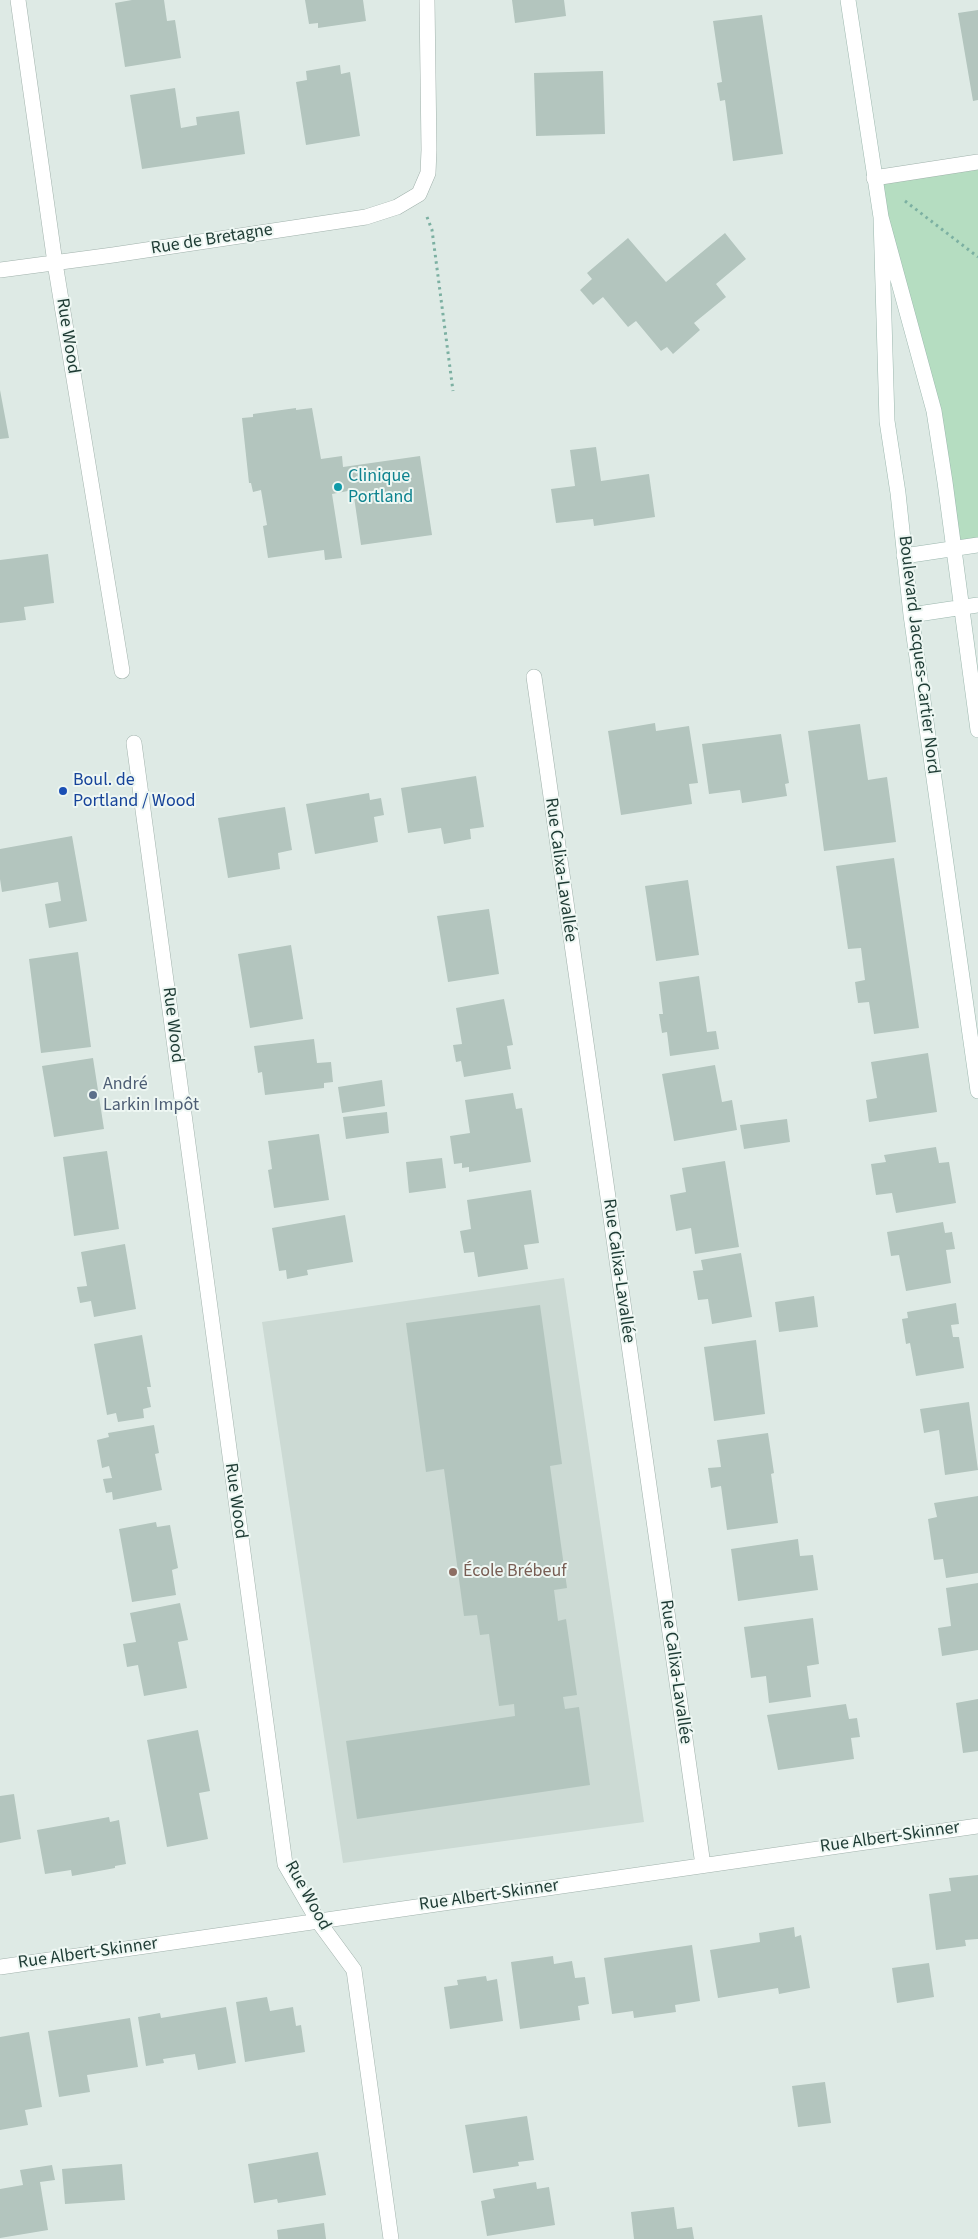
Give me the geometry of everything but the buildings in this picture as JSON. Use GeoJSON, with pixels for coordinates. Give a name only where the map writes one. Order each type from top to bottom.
{"type":"FeatureCollection","features":[{"type":"Feature","properties":{"kind":"street","name":"Rue Wood"},"geometry":{"type":"LineString","coordinates":[[18,0],[55,263],[122,672]]}},
{"type":"Feature","properties":{"kind":"street"},"geometry":{"type":"LineString","coordinates":[[419,194],[428,173],[430,150],[428,0]]}},
{"type":"Feature","properties":{"kind":"street","name":"Boulevard Jacques-Cartier Nord"},"geometry":{"type":"LineString","coordinates":[[848,0],[881,217],[934,411],[978,730]]}},
{"type":"Feature","properties":{"kind":"street"},"geometry":{"type":"LineString","coordinates":[[874,178],[978,162]]}},
{"type":"Feature","properties":{"kind":"street","name":"Rue de Bretagne"},"geometry":{"type":"LineString","coordinates":[[0,270],[366,217],[397,207],[419,194]]}},
{"type":"Feature","properties":{"kind":"street","name":"Boulevard Jacques-Cartier Nord"},"geometry":{"type":"LineString","coordinates":[[881,217],[887,421],[898,493],[911,615],[978,1091]]}},
{"type":"Feature","properties":{"kind":"street"},"geometry":{"type":"LineString","coordinates":[[904,556],[978,545]]}},
{"type":"Feature","properties":{"kind":"street"},"geometry":{"type":"LineString","coordinates":[[911,615],[978,604]]}},
{"type":"Feature","properties":{"kind":"street","name":"Rue Calixa-Lavallée"},"geometry":{"type":"LineString","coordinates":[[534,677],[703,1865]]}},
{"type":"Feature","properties":{"kind":"street","name":"Rue Wood"},"geometry":{"type":"LineString","coordinates":[[134,743],[285,1864],[318,1921],[354,1970],[391,2239]]}},
{"type":"Feature","properties":{"kind":"street","name":"Rue Albert-Skinner"},"geometry":{"type":"LineString","coordinates":[[0,1967],[978,1826]]}},
{"type":"Feature","properties":{"kind":"path"},"geometry":{"type":"LineString","coordinates":[[874,178],[978,257]]}},
{"type":"Feature","properties":{"kind":"path"},"geometry":{"type":"LineString","coordinates":[[419,194],[432,230],[453,391]]}},
{"type":"Feature","properties":{"kind":"shaded area","name":"École Brébeuf"},"geometry":{"type":"Polygon","coordinates":[[[564,1278],[644,1822],[343,1863],[262,1322],[564,1278]]]}},
{"type":"Feature","properties":{"kind":"green space"},"geometry":{"type":"Polygon","coordinates":[[[978,162],[978,545],[954,548],[945,482],[874,178],[978,162]]]}},
{"type":"Feature","properties":{"kind":"place","name":"Clinique Portland"},"geometry":{"type":"Point","coordinates":[338,487]}},
{"type":"Feature","properties":{"kind":"place","name":"Boul. de Portland / Wood"},"geometry":{"type":"Point","coordinates":[63,791]}},
{"type":"Feature","properties":{"kind":"place","name":"André Larkin Impôt"},"geometry":{"type":"Point","coordinates":[93,1095]}},
{"type":"Feature","properties":{"kind":"place","name":"École Brébeuf"},"geometry":{"type":"Point","coordinates":[453,1572]}}]}
